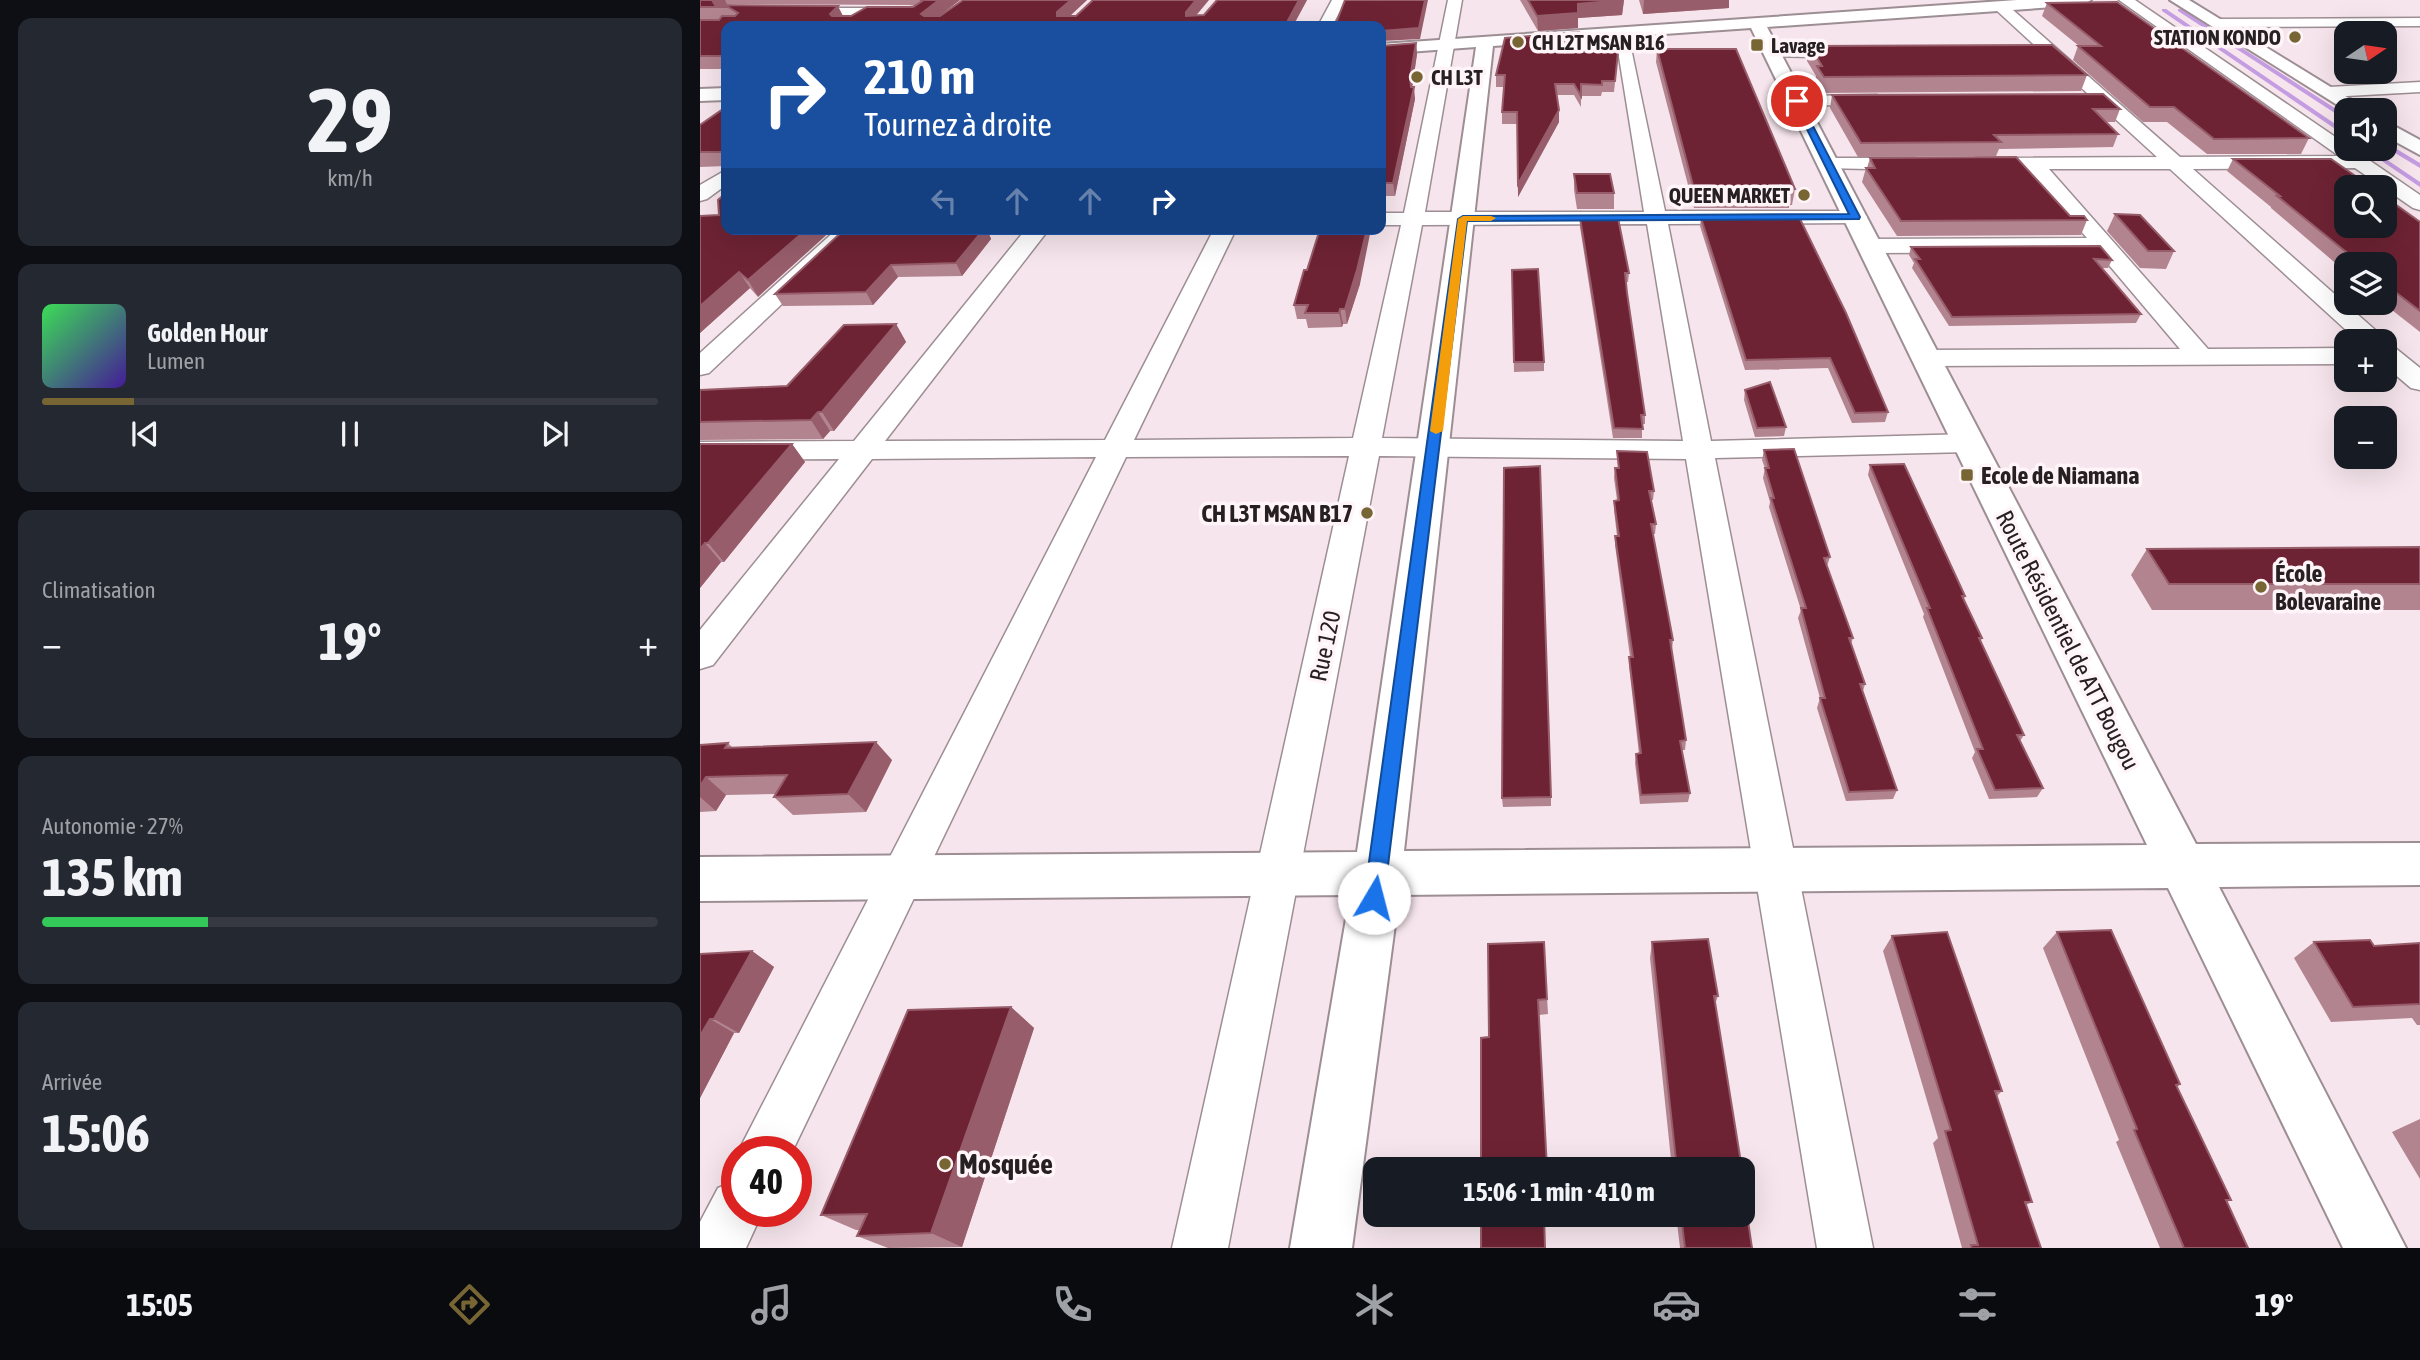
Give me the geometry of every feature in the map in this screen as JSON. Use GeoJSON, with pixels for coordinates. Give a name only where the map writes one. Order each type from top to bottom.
{"type":"FeatureCollection","features":[{"type":"Feature","properties":{"kind":"main road"},"geometry":{"type":"LineString","coordinates":[[1386,49],[1622,32],[1765,38],[2000,6],[2083,0]]}},
{"type":"Feature","properties":{"kind":"main road"},"geometry":{"type":"LineString","coordinates":[[2178,0],[2339,98]]}},
{"type":"Feature","properties":{"kind":"main road","name":"Route Résidentiel de ATT Bougou"},"geometry":{"type":"LineString","coordinates":[[1765,38],[2375,1248]]}},
{"type":"Feature","properties":{"kind":"main road"},"geometry":{"type":"LineString","coordinates":[[1321,1248],[1378,871],[1463,219],[1466,43]]}},
{"type":"Feature","properties":{"kind":"main road"},"geometry":{"type":"LineString","coordinates":[[700,95],[721,94]]}},
{"type":"Feature","properties":{"kind":"main road"},"geometry":{"type":"LineString","coordinates":[[2397,135],[2420,149]]}},
{"type":"Feature","properties":{"kind":"main road"},"geometry":{"type":"LineString","coordinates":[[700,879],[2420,864]]}},
{"type":"Feature","properties":{"kind":"street"},"geometry":{"type":"LineString","coordinates":[[1328,21],[1339,0]]}},
{"type":"Feature","properties":{"kind":"street","name":"Rue 120"},"geometry":{"type":"LineString","coordinates":[[1200,1248],[1367,447],[1397,219],[1466,43],[1455,0]]}},
{"type":"Feature","properties":{"kind":"street"},"geometry":{"type":"LineString","coordinates":[[2126,0],[2420,204]]}},
{"type":"Feature","properties":{"kind":"street"},"geometry":{"type":"LineString","coordinates":[[2000,6],[2359,329]]}},
{"type":"Feature","properties":{"kind":"street"},"geometry":{"type":"LineString","coordinates":[[779,11],[875,12],[856,21]]}},
{"type":"Feature","properties":{"kind":"street"},"geometry":{"type":"LineString","coordinates":[[2214,23],[2420,22]]}},
{"type":"Feature","properties":{"kind":"street"},"geometry":{"type":"LineString","coordinates":[[1622,32],[1845,1248]]}},
{"type":"Feature","properties":{"kind":"street"},"geometry":{"type":"LineString","coordinates":[[1765,38],[1870,52]]}},
{"type":"Feature","properties":{"kind":"street"},"geometry":{"type":"LineString","coordinates":[[2023,52],[2051,52]]}},
{"type":"Feature","properties":{"kind":"street"},"geometry":{"type":"LineString","coordinates":[[2329,92],[2420,87]]}},
{"type":"Feature","properties":{"kind":"street"},"geometry":{"type":"LineString","coordinates":[[2076,99],[2104,99]]}},
{"type":"Feature","properties":{"kind":"street"},"geometry":{"type":"LineString","coordinates":[[1797,101],[1894,100]]}},
{"type":"Feature","properties":{"kind":"street"},"geometry":{"type":"LineString","coordinates":[[1829,164],[2360,162]]}},
{"type":"Feature","properties":{"kind":"street"},"geometry":{"type":"LineString","coordinates":[[2034,164],[2201,357]]}},
{"type":"Feature","properties":{"kind":"street"},"geometry":{"type":"LineString","coordinates":[[700,195],[721,180]]}},
{"type":"Feature","properties":{"kind":"street"},"geometry":{"type":"LineString","coordinates":[[1397,219],[1656,218],[2104,245]]}},
{"type":"Feature","properties":{"kind":"street"},"geometry":{"type":"LineString","coordinates":[[700,367],[843,235]]}},
{"type":"Feature","properties":{"kind":"street"},"geometry":{"type":"LineString","coordinates":[[700,656],[1033,235]]}},
{"type":"Feature","properties":{"kind":"street"},"geometry":{"type":"LineString","coordinates":[[772,1136],[1222,235]]}},
{"type":"Feature","properties":{"kind":"street"},"geometry":{"type":"LineString","coordinates":[[1927,358],[2334,356]]}},
{"type":"Feature","properties":{"kind":"street"},"geometry":{"type":"LineString","coordinates":[[2397,363],[2420,382]]}},
{"type":"Feature","properties":{"kind":"street"},"geometry":{"type":"LineString","coordinates":[[700,451],[1367,447],[1698,450],[1969,443]]}},
{"type":"Feature","properties":{"kind":"street"},"geometry":{"type":"LineString","coordinates":[[716,1248],[727,1227]]}},
{"type":"Feature","properties":{"kind":"building"},"geometry":{"type":"Polygon","coordinates":[[[700,0],[712,0],[715,5],[838,6],[830,14],[832,16],[851,16],[867,7],[913,7],[921,0],[939,0],[921,14],[940,16],[963,0],[1071,0],[1057,12],[1057,16],[1076,16],[1093,0],[1196,0],[1186,12],[1186,16],[1204,15],[1217,0],[1299,0],[1288,21],[721,21],[721,56],[700,56],[700,20],[719,20],[722,16],[735,16],[738,13],[728,7],[700,7],[700,0]]]}},
{"type":"Feature","properties":{"kind":"building"},"geometry":{"type":"Polygon","coordinates":[[[1345,0],[1425,0],[1419,28],[1386,31],[1386,21],[1337,21],[1345,0]]]}},
{"type":"Feature","properties":{"kind":"building"},"geometry":{"type":"Polygon","coordinates":[[[1528,0],[1623,0],[1578,4],[1578,13],[1537,16],[1528,0]]]}},
{"type":"Feature","properties":{"kind":"building"},"geometry":{"type":"Polygon","coordinates":[[[2117,2],[2309,138],[2214,139],[2174,107],[2150,107],[2078,46],[2101,46],[2047,3],[2117,2]]]}},
{"type":"Feature","properties":{"kind":"building"},"geometry":{"type":"Polygon","coordinates":[[[1579,32],[1579,52],[1618,52],[1615,81],[1602,81],[1602,85],[1581,84],[1581,96],[1574,84],[1555,84],[1559,110],[1518,184],[1517,112],[1502,112],[1505,75],[1496,75],[1505,38],[1579,32]]]}},
{"type":"Feature","properties":{"kind":"building"},"geometry":{"type":"Polygon","coordinates":[[[1416,43],[1410,78],[1411,87],[1414,87],[1393,183],[1386,183],[1386,46],[1416,43]]]}},
{"type":"Feature","properties":{"kind":"building"},"geometry":{"type":"Polygon","coordinates":[[[2052,45],[2087,75],[1824,77],[1817,66],[1822,66],[1810,46],[2052,45]]]}},
{"type":"Feature","properties":{"kind":"building"},"geometry":{"type":"Polygon","coordinates":[[[1657,49],[1736,49],[1795,189],[1790,189],[1791,193],[1695,193],[1657,49]]]}},
{"type":"Feature","properties":{"kind":"building"},"geometry":{"type":"Polygon","coordinates":[[[2103,94],[2120,109],[2093,109],[2118,134],[1994,135],[2001,142],[1861,143],[1832,95],[2103,94]]]}},
{"type":"Feature","properties":{"kind":"building"},"geometry":{"type":"Polygon","coordinates":[[[721,110],[721,152],[700,152],[700,125],[721,110]]]}},
{"type":"Feature","properties":{"kind":"building"},"geometry":{"type":"Polygon","coordinates":[[[2016,157],[2070,216],[2084,216],[2087,220],[1901,221],[1866,168],[1875,168],[1870,158],[2016,157]]]}},
{"type":"Feature","properties":{"kind":"building"},"geometry":{"type":"Polygon","coordinates":[[[2233,159],[2331,159],[2354,175],[2334,175],[2334,238],[2397,238],[2397,206],[2420,222],[2420,311],[2397,293],[2397,252],[2346,252],[2277,196],[2280,196],[2233,159]]]}},
{"type":"Feature","properties":{"kind":"building"},"geometry":{"type":"Polygon","coordinates":[[[1574,174],[1610,174],[1614,193],[1577,193],[1574,174]]]}},
{"type":"Feature","properties":{"kind":"building"},"geometry":{"type":"Polygon","coordinates":[[[721,197],[721,235],[800,235],[748,280],[739,272],[700,306],[700,216],[719,215],[718,200],[721,197]]]}},
{"type":"Feature","properties":{"kind":"building"},"geometry":{"type":"Polygon","coordinates":[[[2115,214],[2140,215],[2174,251],[2148,251],[2115,214]]]}},
{"type":"Feature","properties":{"kind":"building"},"geometry":{"type":"Polygon","coordinates":[[[1799,217],[1846,313],[1888,412],[1855,413],[1830,358],[1746,360],[1701,218],[1799,217]]]}},
{"type":"Feature","properties":{"kind":"building"},"geometry":{"type":"Polygon","coordinates":[[[1580,218],[1618,218],[1629,273],[1625,273],[1645,415],[1641,415],[1643,429],[1614,428],[1580,218]]]}},
{"type":"Feature","properties":{"kind":"building"},"geometry":{"type":"Polygon","coordinates":[[[839,235],[979,235],[956,263],[891,265],[866,292],[775,294],[839,235]]]}},
{"type":"Feature","properties":{"kind":"building"},"geometry":{"type":"Polygon","coordinates":[[[1318,235],[1366,235],[1345,309],[1340,309],[1339,313],[1305,313],[1308,305],[1294,305],[1304,270],[1307,270],[1318,235]]]}},
{"type":"Feature","properties":{"kind":"building"},"geometry":{"type":"Polygon","coordinates":[[[2100,246],[2112,260],[2094,259],[2141,314],[1952,317],[1915,259],[1920,259],[1911,247],[2100,246]]]}},
{"type":"Feature","properties":{"kind":"building"},"geometry":{"type":"Polygon","coordinates":[[[1538,269],[1544,362],[1514,362],[1512,270],[1538,269]]]}},
{"type":"Feature","properties":{"kind":"building"},"geometry":{"type":"Polygon","coordinates":[[[896,324],[822,412],[818,412],[811,420],[700,422],[700,390],[787,386],[844,325],[896,324]]]}},
{"type":"Feature","properties":{"kind":"building"},"geometry":{"type":"Polygon","coordinates":[[[1770,382],[1786,427],[1757,428],[1745,390],[1770,382]]]}},
{"type":"Feature","properties":{"kind":"building"},"geometry":{"type":"Polygon","coordinates":[[[700,444],[792,444],[700,549],[700,444]]]}},
{"type":"Feature","properties":{"kind":"building"},"geometry":{"type":"Polygon","coordinates":[[[1794,449],[1830,557],[1824,558],[1853,638],[1849,638],[1865,684],[1860,684],[1897,790],[1849,792],[1820,698],[1825,698],[1801,608],[1806,608],[1771,498],[1774,498],[1765,468],[1769,468],[1764,450],[1794,449]]]}},
{"type":"Feature","properties":{"kind":"building"},"geometry":{"type":"Polygon","coordinates":[[[1617,451],[1647,452],[1654,491],[1649,491],[1656,524],[1651,524],[1673,640],[1670,640],[1686,740],[1680,741],[1690,793],[1641,795],[1636,754],[1641,753],[1629,657],[1633,657],[1615,536],[1619,536],[1614,501],[1619,500],[1615,468],[1619,468],[1617,451]]]}},
{"type":"Feature","properties":{"kind":"building"},"geometry":{"type":"Polygon","coordinates":[[[1904,464],[1965,596],[1962,596],[1982,638],[1979,638],[2024,735],[2017,735],[2043,788],[1995,790],[1977,749],[1983,749],[1927,608],[1930,608],[1870,465],[1904,464]]]}},
{"type":"Feature","properties":{"kind":"building"},"geometry":{"type":"Polygon","coordinates":[[[1540,466],[1551,797],[1502,798],[1504,468],[1540,466]]]}},
{"type":"Feature","properties":{"kind":"building"},"geometry":{"type":"Polygon","coordinates":[[[2420,547],[2420,584],[2169,584],[2147,549],[2420,547]]]}},
{"type":"Feature","properties":{"kind":"building"},"geometry":{"type":"Polygon","coordinates":[[[876,742],[848,794],[774,797],[787,775],[706,777],[700,786],[700,745],[728,743],[725,748],[876,742]]]}},
{"type":"Feature","properties":{"kind":"building"},"geometry":{"type":"Polygon","coordinates":[[[2111,930],[2180,1084],[2176,1085],[2231,1200],[2226,1200],[2248,1248],[2184,1248],[2134,1130],[2137,1129],[2057,932],[2111,930]]]}},
{"type":"Feature","properties":{"kind":"building"},"geometry":{"type":"Polygon","coordinates":[[[1947,932],[2002,1091],[1995,1091],[2032,1202],[2025,1202],[2041,1248],[1972,1248],[1971,1245],[1978,1245],[1945,1131],[1951,1130],[1892,936],[1947,932]]]}},
{"type":"Feature","properties":{"kind":"building"},"geometry":{"type":"Polygon","coordinates":[[[1708,939],[1718,996],[1714,996],[1740,1157],[1676,1157],[1652,942],[1708,939]]]}},
{"type":"Feature","properties":{"kind":"building"},"geometry":{"type":"Polygon","coordinates":[[[2370,940],[2374,946],[2420,943],[2420,1004],[2353,1007],[2314,942],[2370,940]]]}},
{"type":"Feature","properties":{"kind":"building"},"geometry":{"type":"Polygon","coordinates":[[[1544,942],[1547,999],[1538,1000],[1546,1157],[1481,1157],[1481,1038],[1489,1037],[1488,944],[1544,942]]]}},
{"type":"Feature","properties":{"kind":"building"},"geometry":{"type":"Polygon","coordinates":[[[752,951],[714,1019],[710,1019],[700,1036],[700,954],[752,951]]]}},
{"type":"Feature","properties":{"kind":"building"},"geometry":{"type":"Polygon","coordinates":[[[1011,1007],[931,1233],[857,1236],[867,1214],[821,1215],[908,1010],[1011,1007]]]}},
{"type":"Feature","properties":{"kind":"building"},"geometry":{"type":"Polygon","coordinates":[[[1481,1227],[1544,1227],[1545,1248],[1481,1248],[1481,1227]]]}},
{"type":"Feature","properties":{"kind":"building"},"geometry":{"type":"Polygon","coordinates":[[[1683,1227],[1749,1227],[1752,1248],[1685,1248],[1683,1227]]]}},
{"type":"Feature","properties":{"kind":"waterway"},"geometry":{"type":"LineString","coordinates":[[2164,10],[2334,126]]}},
{"type":"Feature","properties":{"kind":"waterway"},"geometry":{"type":"LineString","coordinates":[[2180,10],[2334,111]]}},
{"type":"Feature","properties":{"kind":"waterway"},"geometry":{"type":"LineString","coordinates":[[2397,152],[2420,166]]}},
{"type":"Feature","properties":{"kind":"waterway"},"geometry":{"type":"LineString","coordinates":[[2385,161],[2420,185]]}},
{"type":"Feature","properties":{"kind":"slow traffic"},"geometry":{"type":"LineString","coordinates":[[1436,431],[1463,219],[1491,218]]}},
{"type":"Feature","properties":{"kind":"place","name":"STATION KONDO"},"geometry":{"type":"Point","coordinates":[2295,37]}},
{"type":"Feature","properties":{"kind":"place","name":"CH L2T MSAN B16"},"geometry":{"type":"Point","coordinates":[1518,42]}},
{"type":"Feature","properties":{"kind":"place","name":"Lavage"},"geometry":{"type":"Point","coordinates":[1757,45]}},
{"type":"Feature","properties":{"kind":"place","name":"CH L3T"},"geometry":{"type":"Point","coordinates":[1417,77]}},
{"type":"Feature","properties":{"kind":"place","name":"QUEEN MARKET"},"geometry":{"type":"Point","coordinates":[1804,195]}},
{"type":"Feature","properties":{"kind":"place","name":"Ecole de Niamana"},"geometry":{"type":"Point","coordinates":[1967,475]}},
{"type":"Feature","properties":{"kind":"place","name":"CH L3T MSAN B17"},"geometry":{"type":"Point","coordinates":[1367,513]}},
{"type":"Feature","properties":{"kind":"place","name":"École Bolevaraine"},"geometry":{"type":"Point","coordinates":[2261,587]}},
{"type":"Feature","properties":{"kind":"place","name":"Mosquée"},"geometry":{"type":"Point","coordinates":[945,1164]}},
{"type":"Feature","properties":{"kind":"route"},"geometry":{"type":"LineString","coordinates":[[1374,898],[1463,219],[1856,217],[1797,101]]}}]}
